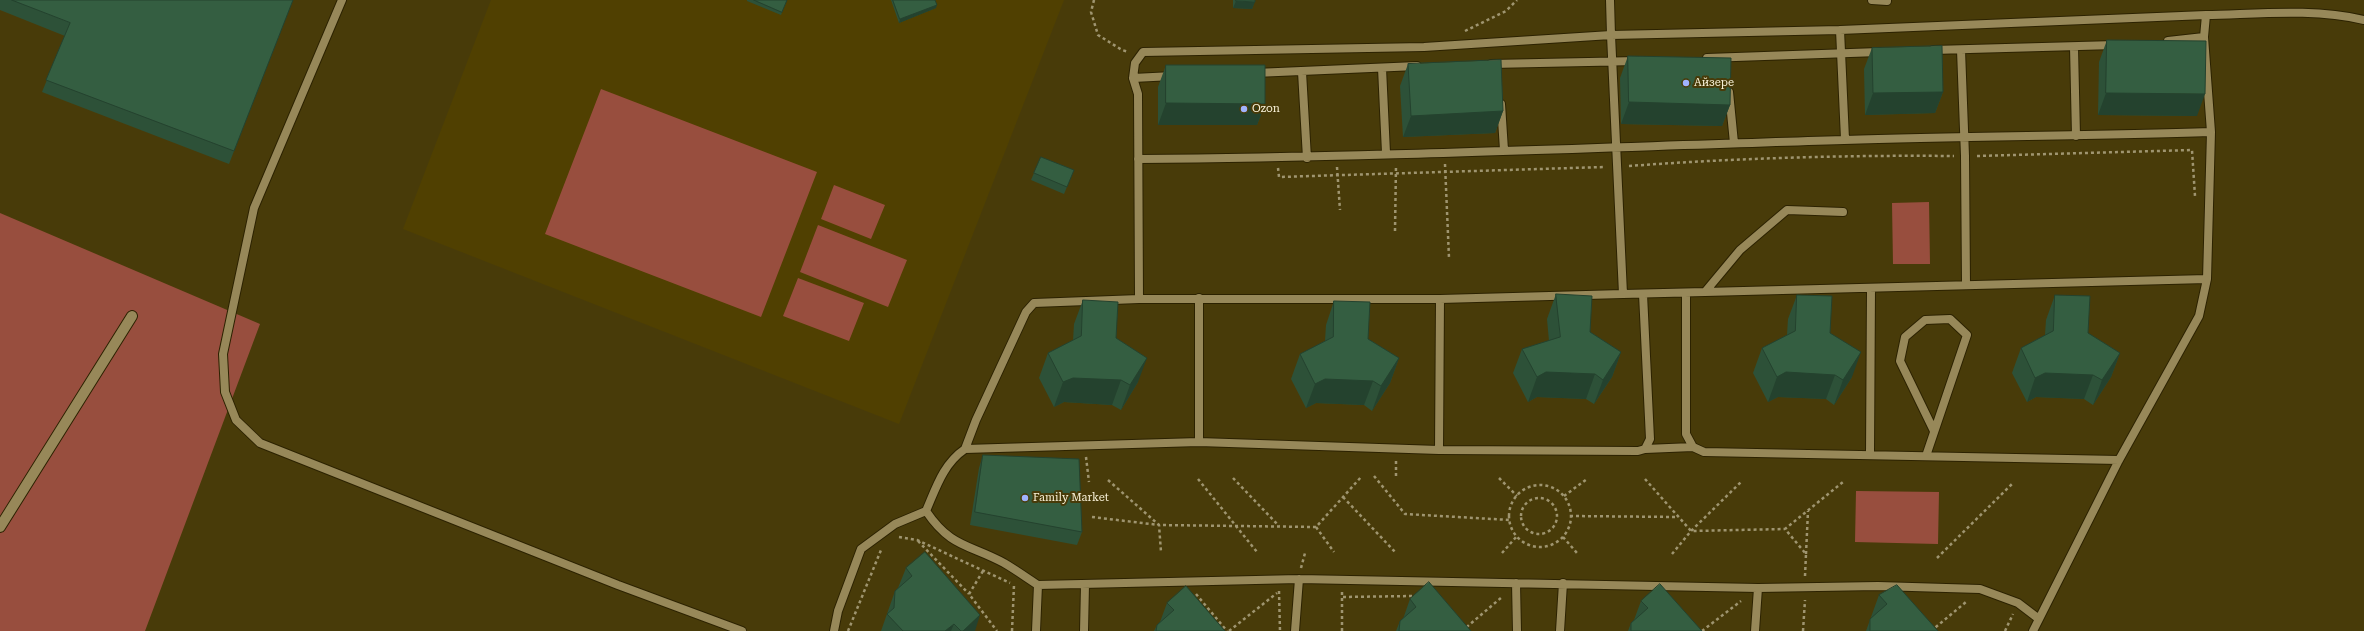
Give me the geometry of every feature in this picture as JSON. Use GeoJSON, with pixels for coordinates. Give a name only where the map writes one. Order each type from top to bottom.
{"type":"FeatureCollection","features":[{"type":"Feature","properties":{"kind":"street"},"geometry":{"type":"LineString","coordinates":[[0,527],[132,316]]}},
{"type":"Feature","properties":{"kind":"lane"},"geometry":{"type":"LineString","coordinates":[[342,0],[254,208],[223,354],[225,392],[236,420],[260,442],[618,585],[742,631]]}},
{"type":"Feature","properties":{"kind":"lane"},"geometry":{"type":"LineString","coordinates":[[1610,0],[1623,294]]}},
{"type":"Feature","properties":{"kind":"lane"},"geometry":{"type":"LineString","coordinates":[[1872,0],[1887,1]]}},
{"type":"Feature","properties":{"kind":"lane"},"geometry":{"type":"LineString","coordinates":[[1139,299],[1138,94],[1133,78],[1135,63],[1143,52],[1424,47],[1611,35],[1840,30],[2206,15],[2302,13],[2348,16],[2364,20]]}},
{"type":"Feature","properties":{"kind":"lane"},"geometry":{"type":"LineString","coordinates":[[2033,631],[2119,460],[2199,316],[2207,279],[2211,132],[2204,37],[2206,15]]}},
{"type":"Feature","properties":{"kind":"lane"},"geometry":{"type":"LineString","coordinates":[[1840,30],[1845,140]]}},
{"type":"Feature","properties":{"kind":"lane"},"geometry":{"type":"LineString","coordinates":[[2160,42],[2204,37]]}},
{"type":"Feature","properties":{"kind":"lane"},"geometry":{"type":"LineString","coordinates":[[1921,51],[2074,47],[2121,44]]}},
{"type":"Feature","properties":{"kind":"lane"},"geometry":{"type":"LineString","coordinates":[[2074,47],[2076,136]]}},
{"type":"Feature","properties":{"kind":"lane"},"geometry":{"type":"LineString","coordinates":[[1961,50],[1965,156],[1966,285]]}},
{"type":"Feature","properties":{"kind":"lane"},"geometry":{"type":"LineString","coordinates":[[1696,59],[1727,61],[1841,53],[1889,52]]}},
{"type":"Feature","properties":{"kind":"lane"},"geometry":{"type":"LineString","coordinates":[[1484,64],[1499,68],[1643,60]]}},
{"type":"Feature","properties":{"kind":"lane"},"geometry":{"type":"LineString","coordinates":[[1248,73],[1424,66]]}},
{"type":"Feature","properties":{"kind":"lane"},"geometry":{"type":"LineString","coordinates":[[1382,68],[1386,153]]}},
{"type":"Feature","properties":{"kind":"lane"},"geometry":{"type":"LineString","coordinates":[[1302,72],[1307,158]]}},
{"type":"Feature","properties":{"kind":"lane"},"geometry":{"type":"LineString","coordinates":[[1133,78],[1179,75]]}},
{"type":"Feature","properties":{"kind":"lane"},"geometry":{"type":"LineString","coordinates":[[1728,81],[1734,143]]}},
{"type":"Feature","properties":{"kind":"lane"},"geometry":{"type":"LineString","coordinates":[[1501,95],[1504,150]]}},
{"type":"Feature","properties":{"kind":"lane"},"geometry":{"type":"LineString","coordinates":[[1138,159],[1307,158],[1386,153],[1845,140],[2211,132]]}},
{"type":"Feature","properties":{"kind":"lane"},"geometry":{"type":"LineString","coordinates":[[1705,292],[1740,250],[1787,210],[1843,212]]}},
{"type":"Feature","properties":{"kind":"lane"},"geometry":{"type":"LineString","coordinates":[[965,450],[976,420],[1026,312],[1034,303],[1199,298],[1440,299],[1686,292],[1871,289],[2207,279]]}},
{"type":"Feature","properties":{"kind":"lane"},"geometry":{"type":"LineString","coordinates":[[1870,454],[1871,289]]}},
{"type":"Feature","properties":{"kind":"lane"},"geometry":{"type":"LineString","coordinates":[[1686,292],[1686,434],[1693,447]]}},
{"type":"Feature","properties":{"kind":"lane"},"geometry":{"type":"LineString","coordinates":[[1643,294],[1650,439],[1645,449]]}},
{"type":"Feature","properties":{"kind":"lane"},"geometry":{"type":"LineString","coordinates":[[1199,298],[1199,442]]}},
{"type":"Feature","properties":{"kind":"lane"},"geometry":{"type":"LineString","coordinates":[[1439,450],[1440,299]]}},
{"type":"Feature","properties":{"kind":"lane"},"geometry":{"type":"LineString","coordinates":[[1926,456],[1967,335],[1950,319],[1925,320],[1920,324],[1905,337],[1900,361],[1934,431]]}},
{"type":"Feature","properties":{"kind":"lane"},"geometry":{"type":"LineString","coordinates":[[834,631],[838,611],[861,549],[895,524],[926,511],[943,472],[956,455],[965,450],[1199,442],[1439,450],[1638,452],[1645,449],[1693,447],[1704,452],[2119,460]]}},
{"type":"Feature","properties":{"kind":"lane"},"geometry":{"type":"LineString","coordinates":[[926,511],[937,528],[962,546],[1003,563],[1038,585],[1085,585],[1109,582],[1299,579],[1758,588],[1804,586],[1980,589],[2018,602],[2039,619]]}},
{"type":"Feature","properties":{"kind":"lane"},"geometry":{"type":"LineString","coordinates":[[1295,631],[1299,579]]}},
{"type":"Feature","properties":{"kind":"lane"},"geometry":{"type":"LineString","coordinates":[[1516,583],[1517,631]]}},
{"type":"Feature","properties":{"kind":"lane"},"geometry":{"type":"LineString","coordinates":[[1560,631],[1563,583]]}},
{"type":"Feature","properties":{"kind":"lane"},"geometry":{"type":"LineString","coordinates":[[1036,631],[1038,585]]}},
{"type":"Feature","properties":{"kind":"lane"},"geometry":{"type":"LineString","coordinates":[[1084,631],[1085,585]]}},
{"type":"Feature","properties":{"kind":"lane"},"geometry":{"type":"LineString","coordinates":[[1755,631],[1758,588]]}},
{"type":"Feature","properties":{"kind":"path"},"geometry":{"type":"LineString","coordinates":[[1094,0],[1091,12],[1098,35],[1122,50],[1143,52]]}},
{"type":"Feature","properties":{"kind":"path"},"geometry":{"type":"LineString","coordinates":[[1458,34],[1506,11],[1518,0]]}},
{"type":"Feature","properties":{"kind":"path"},"geometry":{"type":"LineString","coordinates":[[1278,158],[1278,177],[1618,166],[1720,160],[1854,155],[1965,156],[2192,150],[2196,203]]}},
{"type":"Feature","properties":{"kind":"path"},"geometry":{"type":"LineString","coordinates":[[1445,152],[1448,258]]}},
{"type":"Feature","properties":{"kind":"path"},"geometry":{"type":"LineString","coordinates":[[1395,153],[1395,231]]}},
{"type":"Feature","properties":{"kind":"path"},"geometry":{"type":"LineString","coordinates":[[1336,156],[1340,210]]}},
{"type":"Feature","properties":{"kind":"path"},"geometry":{"type":"LineString","coordinates":[[1085,446],[1089,482]]}},
{"type":"Feature","properties":{"kind":"path"},"geometry":{"type":"LineString","coordinates":[[1092,517],[1159,525],[1316,527],[1362,476]]}},
{"type":"Feature","properties":{"kind":"path"},"geometry":{"type":"LineString","coordinates":[[1374,476],[1405,514],[1510,520]]}},
{"type":"Feature","properties":{"kind":"path"},"geometry":{"type":"LineString","coordinates":[[1233,478],[1279,527]]}},
{"type":"Feature","properties":{"kind":"path"},"geometry":{"type":"LineString","coordinates":[[1500,478],[1517,496]]}},
{"type":"Feature","properties":{"kind":"path"},"geometry":{"type":"LineString","coordinates":[[1198,479],[1257,552]]}},
{"type":"Feature","properties":{"kind":"path"},"geometry":{"type":"LineString","coordinates":[[1564,496],[1587,479]]}},
{"type":"Feature","properties":{"kind":"path"},"geometry":{"type":"LineString","coordinates":[[1645,479],[1691,531]]}},
{"type":"Feature","properties":{"kind":"path"},"geometry":{"type":"LineString","coordinates":[[1108,480],[1159,525],[1161,552]]}},
{"type":"Feature","properties":{"kind":"path"},"geometry":{"type":"LineString","coordinates":[[1672,554],[1691,531],[1742,481]]}},
{"type":"Feature","properties":{"kind":"path"},"geometry":{"type":"LineString","coordinates":[[1691,531],[1785,529],[1843,482]]}},
{"type":"Feature","properties":{"kind":"path"},"geometry":{"type":"LineString","coordinates":[[1937,558],[2012,484]]}},
{"type":"Feature","properties":{"kind":"path"},"geometry":{"type":"LineString","coordinates":[[1541,486],[1549,487],[1564,496],[1568,504],[1570,516],[1568,530],[1563,537],[1556,542],[1540,547],[1531,546],[1516,536],[1510,520],[1512,503],[1517,496],[1524,490],[1541,486]]}},
{"type":"Feature","properties":{"kind":"path"},"geometry":{"type":"LineString","coordinates":[[1343,497],[1396,553]]}},
{"type":"Feature","properties":{"kind":"path"},"geometry":{"type":"LineString","coordinates":[[1538,499],[1551,503],[1557,516],[1552,528],[1540,534],[1527,530],[1521,517],[1526,504],[1538,499]]}},
{"type":"Feature","properties":{"kind":"path"},"geometry":{"type":"LineString","coordinates":[[1804,586],[1808,510]]}},
{"type":"Feature","properties":{"kind":"path"},"geometry":{"type":"LineString","coordinates":[[1570,516],[1679,517]]}},
{"type":"Feature","properties":{"kind":"path"},"geometry":{"type":"LineString","coordinates":[[1316,527],[1334,552]]}},
{"type":"Feature","properties":{"kind":"path"},"geometry":{"type":"LineString","coordinates":[[1785,529],[1806,554]]}},
{"type":"Feature","properties":{"kind":"path"},"geometry":{"type":"LineString","coordinates":[[1502,553],[1516,536]]}},
{"type":"Feature","properties":{"kind":"path"},"geometry":{"type":"LineString","coordinates":[[893,541],[899,537],[917,540],[1038,596]]}},
{"type":"Feature","properties":{"kind":"path"},"geometry":{"type":"LineString","coordinates":[[1563,537],[1576,553]]}},
{"type":"Feature","properties":{"kind":"path"},"geometry":{"type":"LineString","coordinates":[[917,540],[969,594],[997,631]]}},
{"type":"Feature","properties":{"kind":"path"},"geometry":{"type":"LineString","coordinates":[[848,631],[882,547]]}},
{"type":"Feature","properties":{"kind":"path"},"geometry":{"type":"LineString","coordinates":[[969,594],[983,571]]}},
{"type":"Feature","properties":{"kind":"path"},"geometry":{"type":"LineString","coordinates":[[1195,594],[1228,631],[1279,591],[1299,579]]}},
{"type":"Feature","properties":{"kind":"path"},"geometry":{"type":"LineString","coordinates":[[1341,580],[1342,631]]}},
{"type":"Feature","properties":{"kind":"path"},"geometry":{"type":"LineString","coordinates":[[1012,631],[1014,585]]}},
{"type":"Feature","properties":{"kind":"path"},"geometry":{"type":"LineString","coordinates":[[1274,592],[1279,591]]}},
{"type":"Feature","properties":{"kind":"path"},"geometry":{"type":"LineString","coordinates":[[1279,591],[1280,631]]}},
{"type":"Feature","properties":{"kind":"path"},"geometry":{"type":"LineString","coordinates":[[1188,594],[1203,593]]}},
{"type":"Feature","properties":{"kind":"path"},"geometry":{"type":"LineString","coordinates":[[1342,596],[1419,596]]}},
{"type":"Feature","properties":{"kind":"path"},"geometry":{"type":"LineString","coordinates":[[1462,631],[1503,597],[1495,597]]}},
{"type":"Feature","properties":{"kind":"path"},"geometry":{"type":"LineString","coordinates":[[1803,631],[1805,598],[1812,597]]}},
{"type":"Feature","properties":{"kind":"path"},"geometry":{"type":"LineString","coordinates":[[1736,599],[1744,599]]}},
{"type":"Feature","properties":{"kind":"path"},"geometry":{"type":"LineString","coordinates":[[1744,599],[1744,607]]}},
{"type":"Feature","properties":{"kind":"path"},"geometry":{"type":"LineString","coordinates":[[1702,631],[1744,599]]}},
{"type":"Feature","properties":{"kind":"path"},"geometry":{"type":"LineString","coordinates":[[1932,631],[1969,599]]}},
{"type":"Feature","properties":{"kind":"path"},"geometry":{"type":"LineString","coordinates":[[2005,631],[2018,602]]}},
{"type":"Feature","properties":{"kind":"path"},"geometry":{"type":"LineString","coordinates":[[2007,610],[2013,613]]}},
{"type":"Feature","properties":{"kind":"shaded area"},"geometry":{"type":"Polygon","coordinates":[[[491,0],[1064,0],[899,424],[403,229],[491,0]]]}},
{"type":"Feature","properties":{"kind":"shaded area"},"geometry":{"type":"Polygon","coordinates":[[[601,89],[817,172],[761,317],[545,234],[601,89]]]}},
{"type":"Feature","properties":{"kind":"shaded area"},"geometry":{"type":"Polygon","coordinates":[[[834,185],[885,205],[871,239],[821,219],[834,185]]]}},
{"type":"Feature","properties":{"kind":"shaded area"},"geometry":{"type":"Polygon","coordinates":[[[1929,202],[1930,264],[1893,264],[1892,203],[1929,202]]]}},
{"type":"Feature","properties":{"kind":"shaded area"},"geometry":{"type":"Polygon","coordinates":[[[0,213],[260,324],[145,631],[0,631],[0,213]]]}},
{"type":"Feature","properties":{"kind":"shaded area"},"geometry":{"type":"Polygon","coordinates":[[[818,225],[907,260],[888,307],[800,272],[818,225]]]}},
{"type":"Feature","properties":{"kind":"shaded area"},"geometry":{"type":"Polygon","coordinates":[[[798,278],[864,303],[849,341],[783,316],[798,278]]]}},
{"type":"Feature","properties":{"kind":"shaded area"},"geometry":{"type":"Polygon","coordinates":[[[1856,491],[1939,492],[1938,544],[1855,542],[1856,491]]]}},
{"type":"Feature","properties":{"kind":"building"},"geometry":{"type":"Polygon","coordinates":[[[12,0],[293,0],[234,151],[46,80],[70,23],[12,0]]]}},
{"type":"Feature","properties":{"kind":"building"},"geometry":{"type":"Polygon","coordinates":[[[754,0],[787,0],[782,12],[754,0]]]}},
{"type":"Feature","properties":{"kind":"building"},"geometry":{"type":"Polygon","coordinates":[[[893,0],[935,0],[937,5],[900,19],[893,0]]]}},
{"type":"Feature","properties":{"kind":"building"},"geometry":{"type":"Polygon","coordinates":[[[1255,0],[1255,2],[1236,1],[1255,0]]]}},
{"type":"Feature","properties":{"kind":"building"},"geometry":{"type":"Polygon","coordinates":[[[2107,40],[2206,41],[2205,94],[2106,93],[2107,40]]]}},
{"type":"Feature","properties":{"kind":"building"},"geometry":{"type":"Polygon","coordinates":[[[1942,46],[1943,92],[1873,93],[1872,48],[1942,46]]]}},
{"type":"Feature","properties":{"kind":"building"},"geometry":{"type":"Polygon","coordinates":[[[1628,56],[1731,58],[1730,105],[1629,102],[1628,56]]]}},
{"type":"Feature","properties":{"kind":"building"},"geometry":{"type":"Polygon","coordinates":[[[1501,60],[1503,111],[1411,116],[1408,64],[1501,60]]]}},
{"type":"Feature","properties":{"kind":"building"},"geometry":{"type":"Polygon","coordinates":[[[1166,65],[1265,65],[1265,104],[1166,103],[1166,65]]]}},
{"type":"Feature","properties":{"kind":"building"},"geometry":{"type":"Polygon","coordinates":[[[1041,157],[1074,170],[1067,187],[1034,173],[1041,157]]]}},
{"type":"Feature","properties":{"kind":"building"},"geometry":{"type":"Polygon","coordinates":[[[1556,294],[1592,296],[1590,332],[1621,352],[1603,380],[1595,374],[1546,372],[1537,377],[1522,349],[1560,337],[1556,294]]]}},
{"type":"Feature","properties":{"kind":"building"},"geometry":{"type":"Polygon","coordinates":[[[1797,295],[1832,296],[1830,333],[1861,352],[1843,380],[1835,375],[1786,372],[1777,377],[1762,348],[1795,331],[1797,295]]]}},
{"type":"Feature","properties":{"kind":"building"},"geometry":{"type":"Polygon","coordinates":[[[2055,295],[2090,296],[2088,333],[2120,353],[2102,380],[2093,375],[2045,373],[2035,378],[2021,348],[2053,331],[2055,295]]]}},
{"type":"Feature","properties":{"kind":"building"},"geometry":{"type":"Polygon","coordinates":[[[1083,300],[1118,302],[1116,338],[1147,358],[1130,385],[1121,380],[1073,378],[1063,382],[1048,353],[1081,336],[1083,300]]]}},
{"type":"Feature","properties":{"kind":"building"},"geometry":{"type":"Polygon","coordinates":[[[1334,301],[1370,302],[1368,339],[1399,358],[1381,386],[1373,381],[1325,379],[1315,384],[1300,354],[1333,337],[1334,301]]]}},
{"type":"Feature","properties":{"kind":"building","name":"Family Market"},"geometry":{"type":"Polygon","coordinates":[[[983,455],[1079,459],[1082,532],[975,512],[983,455]]]}},
{"type":"Feature","properties":{"kind":"building"},"geometry":{"type":"Polygon","coordinates":[[[925,552],[980,615],[963,631],[961,631],[954,624],[945,631],[903,631],[887,614],[894,608],[895,591],[912,576],[906,568],[925,552]]]}},
{"type":"Feature","properties":{"kind":"building"},"geometry":{"type":"Polygon","coordinates":[[[1429,582],[1471,631],[1399,631],[1400,621],[1416,607],[1410,599],[1429,582]]]}},
{"type":"Feature","properties":{"kind":"building"},"geometry":{"type":"Polygon","coordinates":[[[1660,584],[1702,631],[1631,631],[1631,623],[1648,608],[1641,601],[1660,584]]]}},
{"type":"Feature","properties":{"kind":"building"},"geometry":{"type":"Polygon","coordinates":[[[1897,585],[1938,631],[1870,631],[1870,619],[1887,604],[1879,595],[1897,585]]]}},
{"type":"Feature","properties":{"kind":"building"},"geometry":{"type":"Polygon","coordinates":[[[1186,586],[1225,631],[1156,631],[1157,625],[1174,610],[1167,603],[1186,586]]]}},
{"type":"Feature","properties":{"kind":"place","name":"Айзере"},"geometry":{"type":"Point","coordinates":[1686,83]}},
{"type":"Feature","properties":{"kind":"place","name":"Ozon"},"geometry":{"type":"Point","coordinates":[1244,109]}},
{"type":"Feature","properties":{"kind":"place","name":"Family Market"},"geometry":{"type":"Point","coordinates":[1025,498]}}]}
